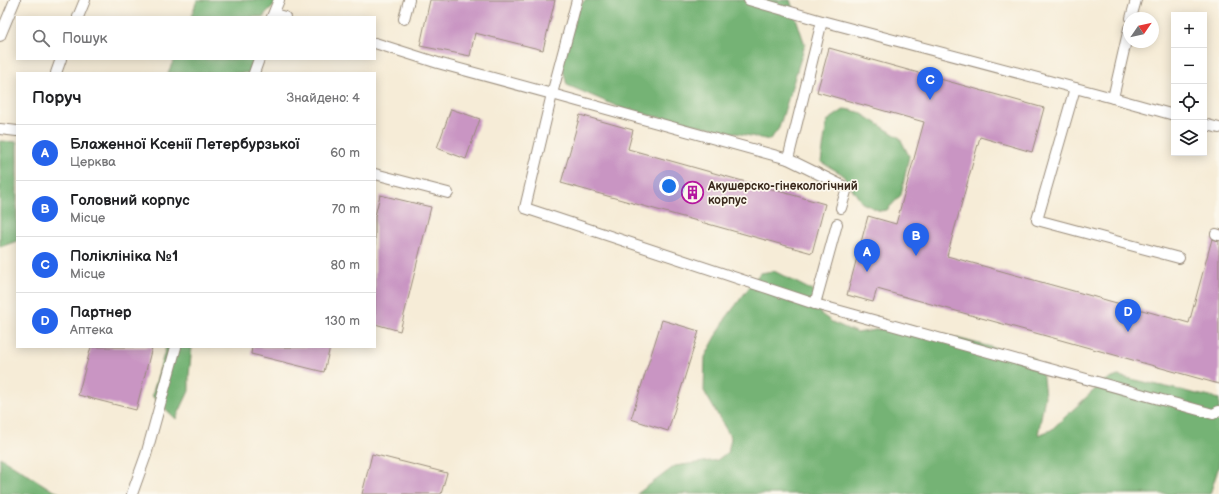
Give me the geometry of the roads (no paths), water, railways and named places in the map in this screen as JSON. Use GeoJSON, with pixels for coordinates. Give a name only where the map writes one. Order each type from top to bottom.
{"type":"FeatureCollection","features":[{"type":"Feature","properties":{"kind":"lane"},"geometry":{"type":"LineString","coordinates":[[0,36],[15,0]]}},
{"type":"Feature","properties":{"kind":"lane"},"geometry":{"type":"LineString","coordinates":[[78,16],[85,0]]}},
{"type":"Feature","properties":{"kind":"lane"},"geometry":{"type":"LineString","coordinates":[[273,15],[279,0]]}},
{"type":"Feature","properties":{"kind":"lane"},"geometry":{"type":"LineString","coordinates":[[404,19],[409,0]]}},
{"type":"Feature","properties":{"kind":"lane"},"geometry":{"type":"LineString","coordinates":[[577,0],[552,94],[525,208],[815,304],[1213,414],[1219,411]]}},
{"type":"Feature","properties":{"kind":"lane"},"geometry":{"type":"LineString","coordinates":[[749,0],[1171,114]]}},
{"type":"Feature","properties":{"kind":"lane"},"geometry":{"type":"LineString","coordinates":[[1133,12],[1136,0]]}},
{"type":"Feature","properties":{"kind":"lane"},"geometry":{"type":"LineString","coordinates":[[788,159],[822,20]]}},
{"type":"Feature","properties":{"kind":"lane"},"geometry":{"type":"LineString","coordinates":[[376,43],[438,63],[788,159],[847,188],[841,208]]}},
{"type":"Feature","properties":{"kind":"lane"},"geometry":{"type":"LineString","coordinates":[[1112,98],[1124,48]]}},
{"type":"Feature","properties":{"kind":"lane"},"geometry":{"type":"LineString","coordinates":[[56,72],[61,60]]}},
{"type":"Feature","properties":{"kind":"lane"},"geometry":{"type":"LineString","coordinates":[[254,72],[259,60]]}},
{"type":"Feature","properties":{"kind":"lane"},"geometry":{"type":"LineString","coordinates":[[1075,88],[1037,220],[1179,258]]}},
{"type":"Feature","properties":{"kind":"lane"},"geometry":{"type":"LineString","coordinates":[[1207,125],[1219,128]]}},
{"type":"Feature","properties":{"kind":"lane"},"geometry":{"type":"LineString","coordinates":[[0,129],[16,131]]}},
{"type":"Feature","properties":{"kind":"lane"},"geometry":{"type":"LineString","coordinates":[[376,174],[448,193]]}},
{"type":"Feature","properties":{"kind":"lane"},"geometry":{"type":"LineString","coordinates":[[815,304],[837,224]]}},
{"type":"Feature","properties":{"kind":"lane"},"geometry":{"type":"LineString","coordinates":[[132,494],[146,455],[176,348]]}},
{"type":"Feature","properties":{"kind":"place","name":"Поліклініка №1"},"geometry":{"type":"Point","coordinates":[930,100]}},
{"type":"Feature","properties":{"kind":"place","name":"Акушерско-гінекологічний корпус"},"geometry":{"type":"Point","coordinates":[693,193]}},
{"type":"Feature","properties":{"kind":"place","name":"Головний корпус"},"geometry":{"type":"Point","coordinates":[916,256]}},
{"type":"Feature","properties":{"kind":"place","name":"Блаженної Ксенії Петербурзької"},"geometry":{"type":"Point","coordinates":[867,272]}},
{"type":"Feature","properties":{"kind":"place","name":"Партнер"},"geometry":{"type":"Point","coordinates":[1128,332]}}]}
